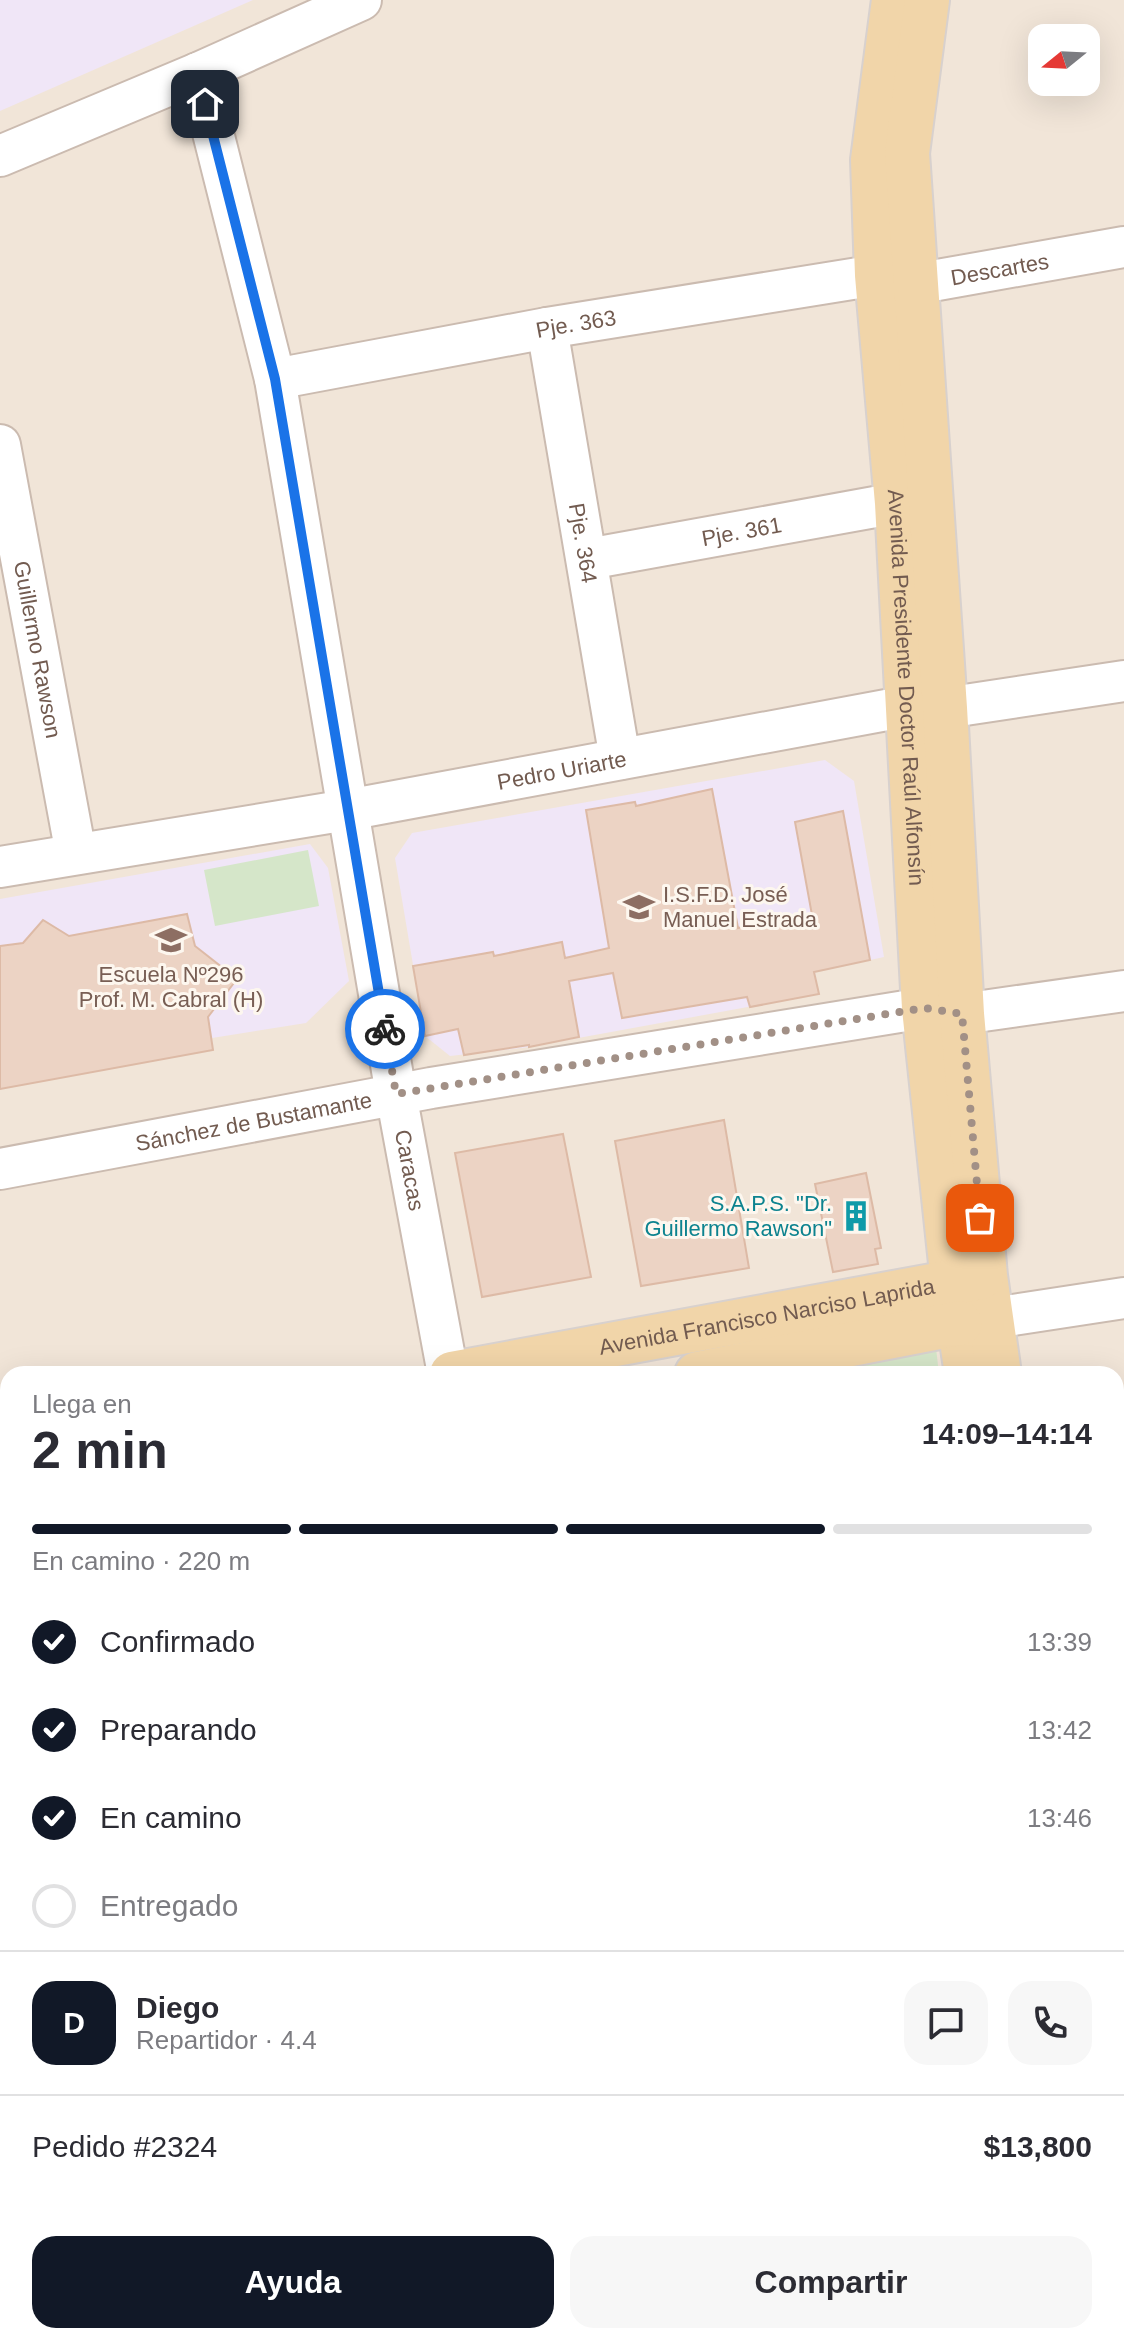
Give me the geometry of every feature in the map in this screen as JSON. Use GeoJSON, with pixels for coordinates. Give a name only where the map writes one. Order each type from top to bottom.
{"type":"FeatureCollection","features":[{"type":"Feature","properties":{"kind":"main road","name":"Avenida Presidente Doctor Raúl Alfonsín"},"geometry":{"type":"LineString","coordinates":[[894,0],[873,160],[896,280],[926,707],[943,1011],[972,1300],[968,1366]]}},
{"type":"Feature","properties":{"kind":"main road","name":"Avenida Presidente Doctor Raúl Alfonsín"},"geometry":{"type":"LineString","coordinates":[[926,707],[897,503],[896,280],[907,153],[927,0]]}},
{"type":"Feature","properties":{"kind":"main road","name":"Avenida Presidente Doctor Raúl Alfonsín"},"geometry":{"type":"LineString","coordinates":[[972,1300],[996,1366]]}},
{"type":"Feature","properties":{"kind":"main road","name":"Avenida Francisco Narciso Laprida"},"geometry":{"type":"LineString","coordinates":[[506,1366],[972,1300]]}},
{"type":"Feature","properties":{"kind":"main road","name":"Avenida Francisco Narciso Laprida"},"geometry":{"type":"LineString","coordinates":[[727,1366],[972,1300]]}},
{"type":"Feature","properties":{"kind":"street"},"geometry":{"type":"LineString","coordinates":[[0,156],[361,0]]}},
{"type":"Feature","properties":{"kind":"street","name":"Caracas"},"geometry":{"type":"LineString","coordinates":[[198,73],[275,379],[396,1094],[448,1366]]}},
{"type":"Feature","properties":{"kind":"street","name":"Descartes"},"geometry":{"type":"LineString","coordinates":[[896,280],[1124,247]]}},
{"type":"Feature","properties":{"kind":"street","name":"Pje. 363"},"geometry":{"type":"LineString","coordinates":[[275,379],[547,328],[896,280]]}},
{"type":"Feature","properties":{"kind":"street","name":"Pje. 364"},"geometry":{"type":"LineString","coordinates":[[547,328],[620,759]]}},
{"type":"Feature","properties":{"kind":"street","name":"Guillermo Rawson"},"geometry":{"type":"LineString","coordinates":[[0,445],[76,854]]}},
{"type":"Feature","properties":{"kind":"street","name":"Pje. 361"},"geometry":{"type":"LineString","coordinates":[[588,559],[897,503]]}},
{"type":"Feature","properties":{"kind":"street","name":"Pedro Uriarte"},"geometry":{"type":"LineString","coordinates":[[0,867],[347,810],[926,707],[1124,681]]}},
{"type":"Feature","properties":{"kind":"street","name":"Sánchez de Bustamante"},"geometry":{"type":"LineString","coordinates":[[0,1169],[396,1094],[943,1011],[1124,991]]}},
{"type":"Feature","properties":{"kind":"street"},"geometry":{"type":"LineString","coordinates":[[972,1300],[1124,1298]]}},
{"type":"Feature","properties":{"kind":"shaded area"},"geometry":{"type":"Polygon","coordinates":[[[0,0],[1124,0],[1124,1366],[0,1366],[0,0]]]}},
{"type":"Feature","properties":{"kind":"shaded area"},"geometry":{"type":"Polygon","coordinates":[[[0,0],[253,0],[0,111],[0,0]]]}},
{"type":"Feature","properties":{"kind":"shaded area","name":"I.S.F.D. José Manuel Estrada"},"geometry":{"type":"Polygon","coordinates":[[[825,760],[854,781],[884,957],[815,972],[819,994],[529,1047],[450,1056],[425,1036],[395,858],[412,833],[825,760]]]}},
{"type":"Feature","properties":{"kind":"shaded area","name":"Escuela Nº296 Prof. M. Cabral (H)"},"geometry":{"type":"Polygon","coordinates":[[[310,844],[328,868],[349,981],[306,1023],[212,1038],[213,1050],[0,1089],[0,899],[310,844]]]}},
{"type":"Feature","properties":{"kind":"green space"},"geometry":{"type":"Polygon","coordinates":[[[308,850],[319,906],[215,926],[204,870],[308,850]]]}},
{"type":"Feature","properties":{"kind":"green space"},"geometry":{"type":"Polygon","coordinates":[[[936,1348],[938,1366],[848,1366],[936,1348]]]}},
{"type":"Feature","properties":{"kind":"building","name":"I.S.F.D. José Manuel Estrada"},"geometry":{"type":"Polygon","coordinates":[[[712,789],[738,928],[812,915],[795,822],[843,811],[870,960],[814,972],[819,994],[750,1007],[747,997],[622,1018],[613,973],[569,981],[579,1037],[464,1055],[458,1029],[425,1036],[413,966],[493,952],[494,956],[562,942],[565,958],[609,948],[586,810],[635,802],[636,806],[712,789]]]}},
{"type":"Feature","properties":{"kind":"building","name":"Escuela Nº296 Prof. M. Cabral (H)"},"geometry":{"type":"Polygon","coordinates":[[[187,914],[195,946],[237,979],[208,1017],[213,1050],[0,1089],[0,946],[23,943],[43,920],[69,936],[187,914]]]}},
{"type":"Feature","properties":{"kind":"building"},"geometry":{"type":"Polygon","coordinates":[[[724,1120],[749,1268],[641,1286],[615,1141],[724,1120]]]}},
{"type":"Feature","properties":{"kind":"building"},"geometry":{"type":"Polygon","coordinates":[[[563,1134],[591,1277],[482,1297],[455,1153],[563,1134]]]}},
{"type":"Feature","properties":{"kind":"building","name":"S.A.P.S. \"Dr. Guillermo Rawson\""},"geometry":{"type":"Polygon","coordinates":[[[866,1173],[881,1248],[875,1249],[878,1264],[833,1272],[815,1184],[866,1173]]]}},
{"type":"Feature","properties":{"kind":"way so far"},"geometry":{"type":"LineString","coordinates":[[385,1029],[396,1094],[924,1008],[962,1014],[980,1218]]}},
{"type":"Feature","properties":{"kind":"place","name":"I.S.F.D. José Manuel Estrada"},"geometry":{"type":"Point","coordinates":[639,907]}},
{"type":"Feature","properties":{"kind":"place","name":"Escuela Nº296 Prof. M. Cabral (H)"},"geometry":{"type":"Point","coordinates":[171,940]}},
{"type":"Feature","properties":{"kind":"place","name":"S.A.P.S. \"Dr. Guillermo Rawson\""},"geometry":{"type":"Point","coordinates":[856,1216]}},
{"type":"Feature","properties":{"kind":"route"},"geometry":{"type":"LineString","coordinates":[[205,104],[275,379],[385,1029]]}}]}
